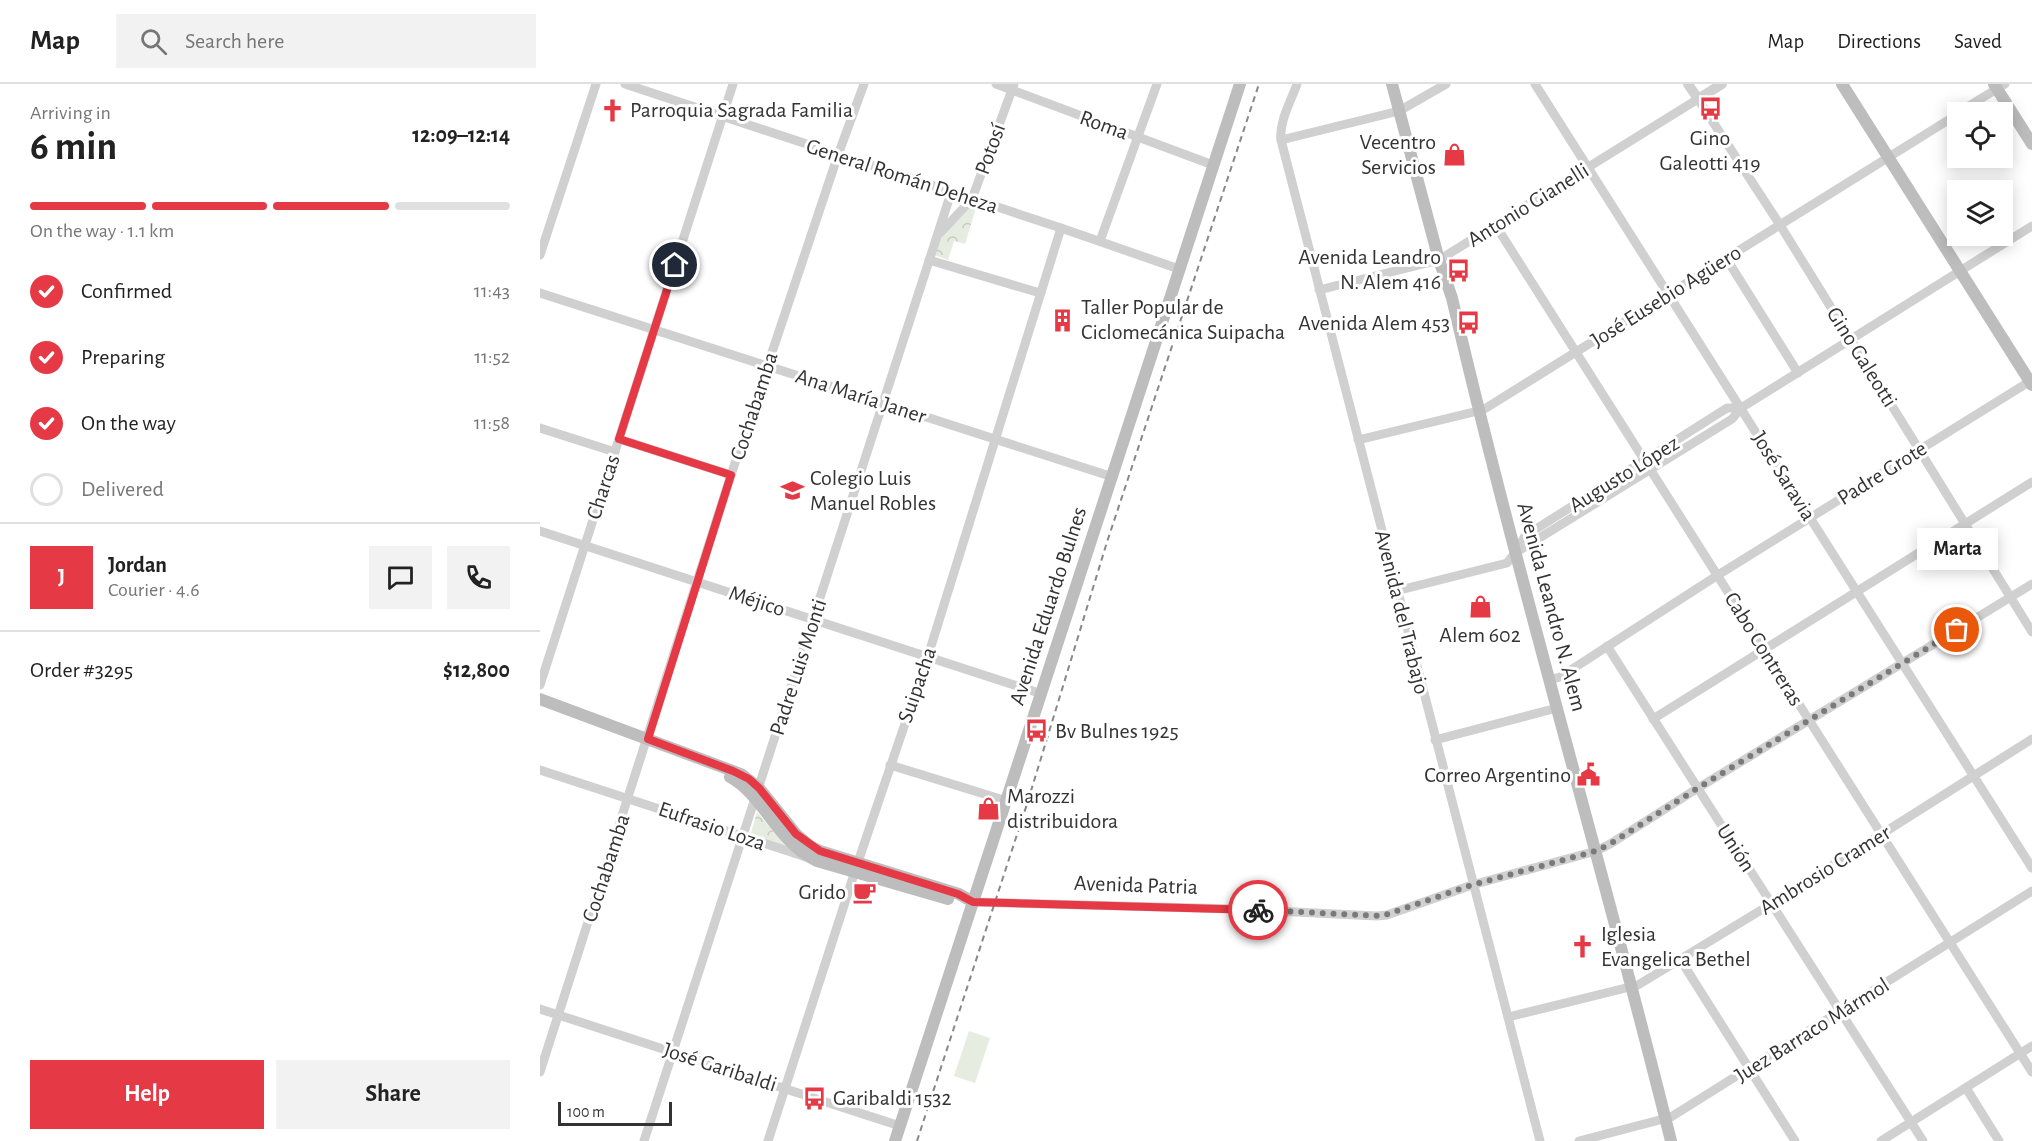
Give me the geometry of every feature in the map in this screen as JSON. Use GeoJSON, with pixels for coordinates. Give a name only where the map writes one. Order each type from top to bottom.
{"type":"FeatureCollection","features":[{"type":"Feature","properties":{"kind":"main road","name":"Avenida Eduardo Bulnes"},"geometry":{"type":"LineString","coordinates":[[895,1141],[1240,84]]}},
{"type":"Feature","properties":{"kind":"main road","name":"Avenida Leandro N. Alem"},"geometry":{"type":"LineString","coordinates":[[1392,84],[1439,260],[1452,298],[1478,411],[1671,1141]]}},
{"type":"Feature","properties":{"kind":"main road"},"geometry":{"type":"LineString","coordinates":[[1842,84],[2031,382]]}},
{"type":"Feature","properties":{"kind":"main road"},"geometry":{"type":"LineString","coordinates":[[1999,86],[2032,144]]}},
{"type":"Feature","properties":{"kind":"main road","name":"Avenida Patria"},"geometry":{"type":"LineString","coordinates":[[540,699],[646,743]]}},
{"type":"Feature","properties":{"kind":"main road","name":"Avenida Patria"},"geometry":{"type":"LineString","coordinates":[[540,706],[741,774],[789,842],[798,851],[817,861],[856,867]]}},
{"type":"Feature","properties":{"kind":"main road","name":"Avenida Patria"},"geometry":{"type":"LineString","coordinates":[[789,842],[820,851],[856,867],[955,901],[973,902]]}},
{"type":"Feature","properties":{"kind":"street"},"geometry":{"type":"LineString","coordinates":[[540,255],[596,84]]}},
{"type":"Feature","properties":{"kind":"street","name":"General Román Deheza"},"geometry":{"type":"LineString","coordinates":[[626,84],[1179,269]]}},
{"type":"Feature","properties":{"kind":"street","name":"Charcas"},"geometry":{"type":"LineString","coordinates":[[540,685],[733,84]]}},
{"type":"Feature","properties":{"kind":"street","name":"Cochabamba"},"geometry":{"type":"LineString","coordinates":[[540,1072],[731,475],[864,84]]}},
{"type":"Feature","properties":{"kind":"street","name":"Roma"},"geometry":{"type":"LineString","coordinates":[[996,84],[1013,87],[1213,165]]}},
{"type":"Feature","properties":{"kind":"street"},"geometry":{"type":"LineString","coordinates":[[1100,242],[1157,84]]}},
{"type":"Feature","properties":{"kind":"street","name":"Avenida del Trabajo"},"geometry":{"type":"LineString","coordinates":[[1298,84],[1285,116],[1281,140],[1540,1141]]}},
{"type":"Feature","properties":{"kind":"street"},"geometry":{"type":"LineString","coordinates":[[1281,140],[1399,111],[1446,84]]}},
{"type":"Feature","properties":{"kind":"street","name":"José Saravia"},"geometry":{"type":"LineString","coordinates":[[1535,84],[2032,868]]}},
{"type":"Feature","properties":{"kind":"street","name":"Gino Galeotti"},"geometry":{"type":"LineString","coordinates":[[1688,84],[1780,225],[2032,632]]}},
{"type":"Feature","properties":{"kind":"street","name":"Antonio Gianelli"},"geometry":{"type":"LineString","coordinates":[[1320,290],[1439,260],[1722,84]]}},
{"type":"Feature","properties":{"kind":"street","name":"José Eusebio Agüero"},"geometry":{"type":"LineString","coordinates":[[1975,102],[1999,86]]}},
{"type":"Feature","properties":{"kind":"street","name":"Potosí"},"geometry":{"type":"LineString","coordinates":[[937,237],[972,199],[1013,87]]}},
{"type":"Feature","properties":{"kind":"street","name":"José Eusebio Agüero"},"geometry":{"type":"LineString","coordinates":[[1358,440],[1478,411],[1947,120]]}},
{"type":"Feature","properties":{"kind":"street","name":"Padre Luis Monti"},"geometry":{"type":"LineString","coordinates":[[644,1141],[951,193]]}},
{"type":"Feature","properties":{"kind":"street","name":"Cabo Contreras"},"geometry":{"type":"LineString","coordinates":[[1496,226],[2032,1072]]}},
{"type":"Feature","properties":{"kind":"street","name":"Augusto López"},"geometry":{"type":"LineString","coordinates":[[1396,591],[1507,563],[1525,536],[1648,464],[1727,408],[1741,408],[2032,226]]}},
{"type":"Feature","properties":{"kind":"street","name":"Suipacha"},"geometry":{"type":"LineString","coordinates":[[768,1141],[856,867],[928,657],[994,438],[1061,228]]}},
{"type":"Feature","properties":{"kind":"street"},"geometry":{"type":"LineString","coordinates":[[1726,258],[1798,373]]}},
{"type":"Feature","properties":{"kind":"street"},"geometry":{"type":"LineString","coordinates":[[929,260],[1040,293]]}},
{"type":"Feature","properties":{"kind":"street","name":"Ana María Janer"},"geometry":{"type":"LineString","coordinates":[[540,293],[1113,477]]}},
{"type":"Feature","properties":{"kind":"street","name":"Padre Grote"},"geometry":{"type":"LineString","coordinates":[[1549,680],[1560,677],[1718,575],[2031,382]]}},
{"type":"Feature","properties":{"kind":"street"},"geometry":{"type":"LineString","coordinates":[[540,428],[615,452]]}},
{"type":"Feature","properties":{"kind":"street"},"geometry":{"type":"LineString","coordinates":[[619,439],[731,475]]}},
{"type":"Feature","properties":{"kind":"street"},"geometry":{"type":"LineString","coordinates":[[1653,719],[2032,482]]}},
{"type":"Feature","properties":{"kind":"street","name":"Méjico"},"geometry":{"type":"LineString","coordinates":[[540,531],[1042,694]]}},
{"type":"Feature","properties":{"kind":"street","name":"Avenida Patria"},"geometry":{"type":"LineString","coordinates":[[973,902],[1387,915],[1472,885],[1596,851],[1610,844],[2032,584]]}},
{"type":"Feature","properties":{"kind":"street","name":"Unión"},"geometry":{"type":"LineString","coordinates":[[1607,646],[1923,1141]]}},
{"type":"Feature","properties":{"kind":"street"},"geometry":{"type":"LineString","coordinates":[[1435,740],[1557,708]]}},
{"type":"Feature","properties":{"kind":"street","name":"Ambrosio Cramer"},"geometry":{"type":"LineString","coordinates":[[1508,1017],[1638,985],[1772,904],[2032,739]]}},
{"type":"Feature","properties":{"kind":"street"},"geometry":{"type":"LineString","coordinates":[[890,765],[1007,801]]}},
{"type":"Feature","properties":{"kind":"street","name":"Eufrasio Loza"},"geometry":{"type":"LineString","coordinates":[[540,770],[742,837],[789,842]]}},
{"type":"Feature","properties":{"kind":"street","name":"Juez Barraco Mármol"},"geometry":{"type":"LineString","coordinates":[[1579,1141],[1666,1119],[1750,1069],[2032,891]]}},
{"type":"Feature","properties":{"kind":"street"},"geometry":{"type":"LineString","coordinates":[[1680,959],[1795,1141]]}},
{"type":"Feature","properties":{"kind":"street","name":"José Garibaldi"},"geometry":{"type":"LineString","coordinates":[[540,1009],[900,1126]]}},
{"type":"Feature","properties":{"kind":"street"},"geometry":{"type":"LineString","coordinates":[[1881,1141],[2032,1046]]}},
{"type":"Feature","properties":{"kind":"street"},"geometry":{"type":"LineString","coordinates":[[1966,1088],[1999,1141]]}},
{"type":"Feature","properties":{"kind":"green space"},"geometry":{"type":"Polygon","coordinates":[[[970,203],[977,205],[965,244],[954,241],[948,260],[934,255],[938,238],[970,203]]]}},
{"type":"Feature","properties":{"kind":"green space"},"geometry":{"type":"Polygon","coordinates":[[[757,812],[785,846],[750,836],[757,812]]]}},
{"type":"Feature","properties":{"kind":"green space"},"geometry":{"type":"Polygon","coordinates":[[[969,1031],[990,1038],[975,1083],[954,1076],[969,1031]]]}},
{"type":"Feature","properties":{"kind":"railway"},"geometry":{"type":"LineString","coordinates":[[917,1141],[1027,804],[1107,542],[1259,84]]}},
{"type":"Feature","properties":{"kind":"way so far"},"geometry":{"type":"LineString","coordinates":[[1258,910],[1382,916],[1472,885],[1596,851],[1957,630]]}},
{"type":"Feature","properties":{"kind":"place","name":"Gino Galeotti 419"},"geometry":{"type":"Point","coordinates":[1710,109]}},
{"type":"Feature","properties":{"kind":"place","name":"Parroquia Sagrada Familia"},"geometry":{"type":"Point","coordinates":[612,110]}},
{"type":"Feature","properties":{"kind":"place","name":"Vecentro Servicios"},"geometry":{"type":"Point","coordinates":[1454,155]}},
{"type":"Feature","properties":{"kind":"place","name":"Avenida Leandro N. Alem 416"},"geometry":{"type":"Point","coordinates":[1459,270]}},
{"type":"Feature","properties":{"kind":"place","name":"Taller Popular de Ciclomecánica Suipacha"},"geometry":{"type":"Point","coordinates":[1063,320]}},
{"type":"Feature","properties":{"kind":"place","name":"Avenida Alem 453"},"geometry":{"type":"Point","coordinates":[1468,323]}},
{"type":"Feature","properties":{"kind":"place","name":"Colegio Luis Manuel Robles"},"geometry":{"type":"Point","coordinates":[792,491]}},
{"type":"Feature","properties":{"kind":"place","name":"Alem 602"},"geometry":{"type":"Point","coordinates":[1480,606]}},
{"type":"Feature","properties":{"kind":"place","name":"Marta"},"geometry":{"type":"Point","coordinates":[1957,630]}},
{"type":"Feature","properties":{"kind":"place","name":"Bv Bulnes 1925"},"geometry":{"type":"Point","coordinates":[1037,731]}},
{"type":"Feature","properties":{"kind":"place","name":"Correo Argentino"},"geometry":{"type":"Point","coordinates":[1589,775]}},
{"type":"Feature","properties":{"kind":"place","name":"Marozzi distribuidora"},"geometry":{"type":"Point","coordinates":[989,809]}},
{"type":"Feature","properties":{"kind":"place","name":"Grido"},"geometry":{"type":"Point","coordinates":[864,892]}},
{"type":"Feature","properties":{"kind":"place","name":"Iglesia Evangelica Bethel"},"geometry":{"type":"Point","coordinates":[1583,947]}},
{"type":"Feature","properties":{"kind":"place","name":"Garibaldi 1532"},"geometry":{"type":"Point","coordinates":[815,1098]}},
{"type":"Feature","properties":{"kind":"route"},"geometry":{"type":"LineString","coordinates":[[675,265],[619,439],[731,475],[648,739],[749,779],[796,834],[810,846],[958,894],[973,902],[1258,910]]}}]}
